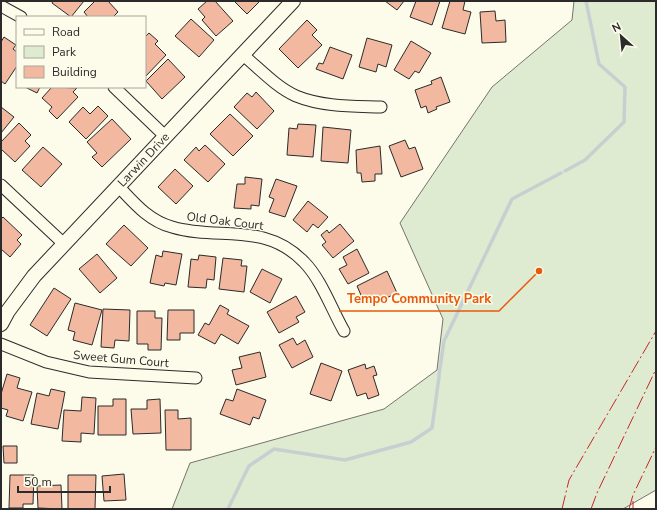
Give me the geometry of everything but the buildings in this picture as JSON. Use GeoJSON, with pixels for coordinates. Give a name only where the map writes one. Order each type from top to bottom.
{"type":"FeatureCollection","features":[{"type":"Feature","properties":{"kind":"street","name":"Larwin Drive"},"geometry":{"type":"LineString","coordinates":[[1,324],[8,311],[34,276],[294,1]]}},
{"type":"Feature","properties":{"kind":"street"},"geometry":{"type":"LineString","coordinates":[[1,6],[19,16]]}},
{"type":"Feature","properties":{"kind":"street"},"geometry":{"type":"LineString","coordinates":[[243,55],[278,85],[296,95],[317,102],[381,107]]}},
{"type":"Feature","properties":{"kind":"street"},"geometry":{"type":"LineString","coordinates":[[115,88],[165,136]]}},
{"type":"Feature","properties":{"kind":"street"},"geometry":{"type":"LineString","coordinates":[[1,185],[64,244]]}},
{"type":"Feature","properties":{"kind":"street","name":"Old Oak Court"},"geometry":{"type":"LineString","coordinates":[[119,187],[141,210],[155,220],[172,227],[255,236],[275,242],[290,250],[305,262],[318,281],[344,331]]}},
{"type":"Feature","properties":{"kind":"street","name":"Sweet Gum Court"},"geometry":{"type":"LineString","coordinates":[[1,344],[46,362],[89,372],[196,378]]}},
{"type":"Feature","properties":{"kind":"green space"},"geometry":{"type":"Polygon","coordinates":[[[574,1],[656,1],[656,490],[623,509],[172,509],[190,463],[384,409],[437,370],[443,319],[400,223],[492,87],[572,20],[574,1]]]}},
{"type":"Feature","properties":{"kind":"waterway"},"geometry":{"type":"LineString","coordinates":[[565,171],[585,160],[624,122],[625,87],[599,64],[586,1]]}},
{"type":"Feature","properties":{"kind":"waterway"},"geometry":{"type":"LineString","coordinates":[[439,375],[444,341],[512,199],[561,173]]}},
{"type":"Feature","properties":{"kind":"waterway"},"geometry":{"type":"LineString","coordinates":[[243,478],[249,466],[274,449],[345,460],[411,442],[432,428],[439,377]]}},
{"type":"Feature","properties":{"kind":"waterway"},"geometry":{"type":"LineString","coordinates":[[228,509],[242,480]]}},
{"type":"Feature","properties":{"kind":"power"},"geometry":{"type":"LineString","coordinates":[[562,509],[569,480],[656,331]]}},
{"type":"Feature","properties":{"kind":"power"},"geometry":{"type":"LineString","coordinates":[[591,509],[597,493],[656,369]]}},
{"type":"Feature","properties":{"kind":"power"},"geometry":{"type":"LineString","coordinates":[[629,509],[633,495],[656,447]]}},
{"type":"Feature","properties":{"kind":"power"},"geometry":{"type":"LineString","coordinates":[[633,501],[633,509]]}},
{"type":"Feature","properties":{"kind":"place","name":"Tempo Community Park"},"geometry":{"type":"Point","coordinates":[539,271]}}]}
